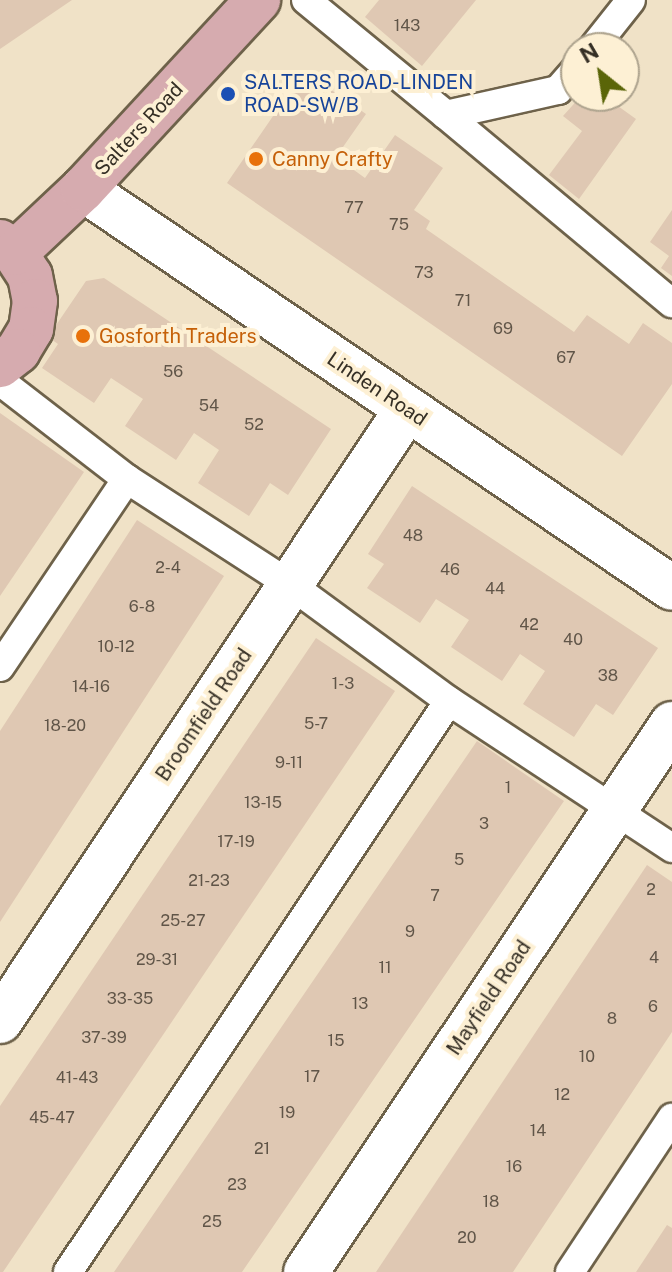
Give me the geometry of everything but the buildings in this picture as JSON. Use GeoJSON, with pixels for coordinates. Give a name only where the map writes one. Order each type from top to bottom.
{"type":"FeatureCollection","features":[{"type":"Feature","properties":{"kind":"main road","name":"Salters Road"},"geometry":{"type":"LineString","coordinates":[[7,248],[83,189],[258,0]]}},
{"type":"Feature","properties":{"kind":"main road"},"geometry":{"type":"LineString","coordinates":[[0,365],[18,351],[31,329],[35,301],[30,276],[7,248]]}},
{"type":"Feature","properties":{"kind":"street","name":"Linden Road"},"geometry":{"type":"LineString","coordinates":[[83,189],[407,409],[668,577]]}},
{"type":"Feature","properties":{"kind":"street","name":"Broomfield Road"},"geometry":{"type":"LineString","coordinates":[[0,1021],[407,409]]}},
{"type":"Feature","properties":{"kind":"street","name":"Mayfield Road"},"geometry":{"type":"LineString","coordinates":[[306,1272],[672,724]]}},
{"type":"Feature","properties":{"kind":"lane"},"geometry":{"type":"LineString","coordinates":[[306,0],[672,303]]}},
{"type":"Feature","properties":{"kind":"lane"},"geometry":{"type":"LineString","coordinates":[[606,32],[631,0]]}},
{"type":"Feature","properties":{"kind":"lane"},"geometry":{"type":"LineString","coordinates":[[446,115],[560,88]]}},
{"type":"Feature","properties":{"kind":"lane"},"geometry":{"type":"LineString","coordinates":[[0,381],[127,479],[291,585],[449,701],[672,848]]}},
{"type":"Feature","properties":{"kind":"lane"},"geometry":{"type":"LineString","coordinates":[[0,667],[127,479]]}},
{"type":"Feature","properties":{"kind":"lane"},"geometry":{"type":"LineString","coordinates":[[68,1272],[449,701]]}},
{"type":"Feature","properties":{"kind":"lane"},"geometry":{"type":"LineString","coordinates":[[570,1272],[672,1118]]}},
{"type":"Feature","properties":{"kind":"place","name":"SALTERS ROAD-LINDEN ROAD-SW/B"},"geometry":{"type":"Point","coordinates":[228,94]}},
{"type":"Feature","properties":{"kind":"place","name":"Canny Crafty"},"geometry":{"type":"Point","coordinates":[256,159]}},
{"type":"Feature","properties":{"kind":"place","name":"Gosforth Traders"},"geometry":{"type":"Point","coordinates":[83,336]}}]}
